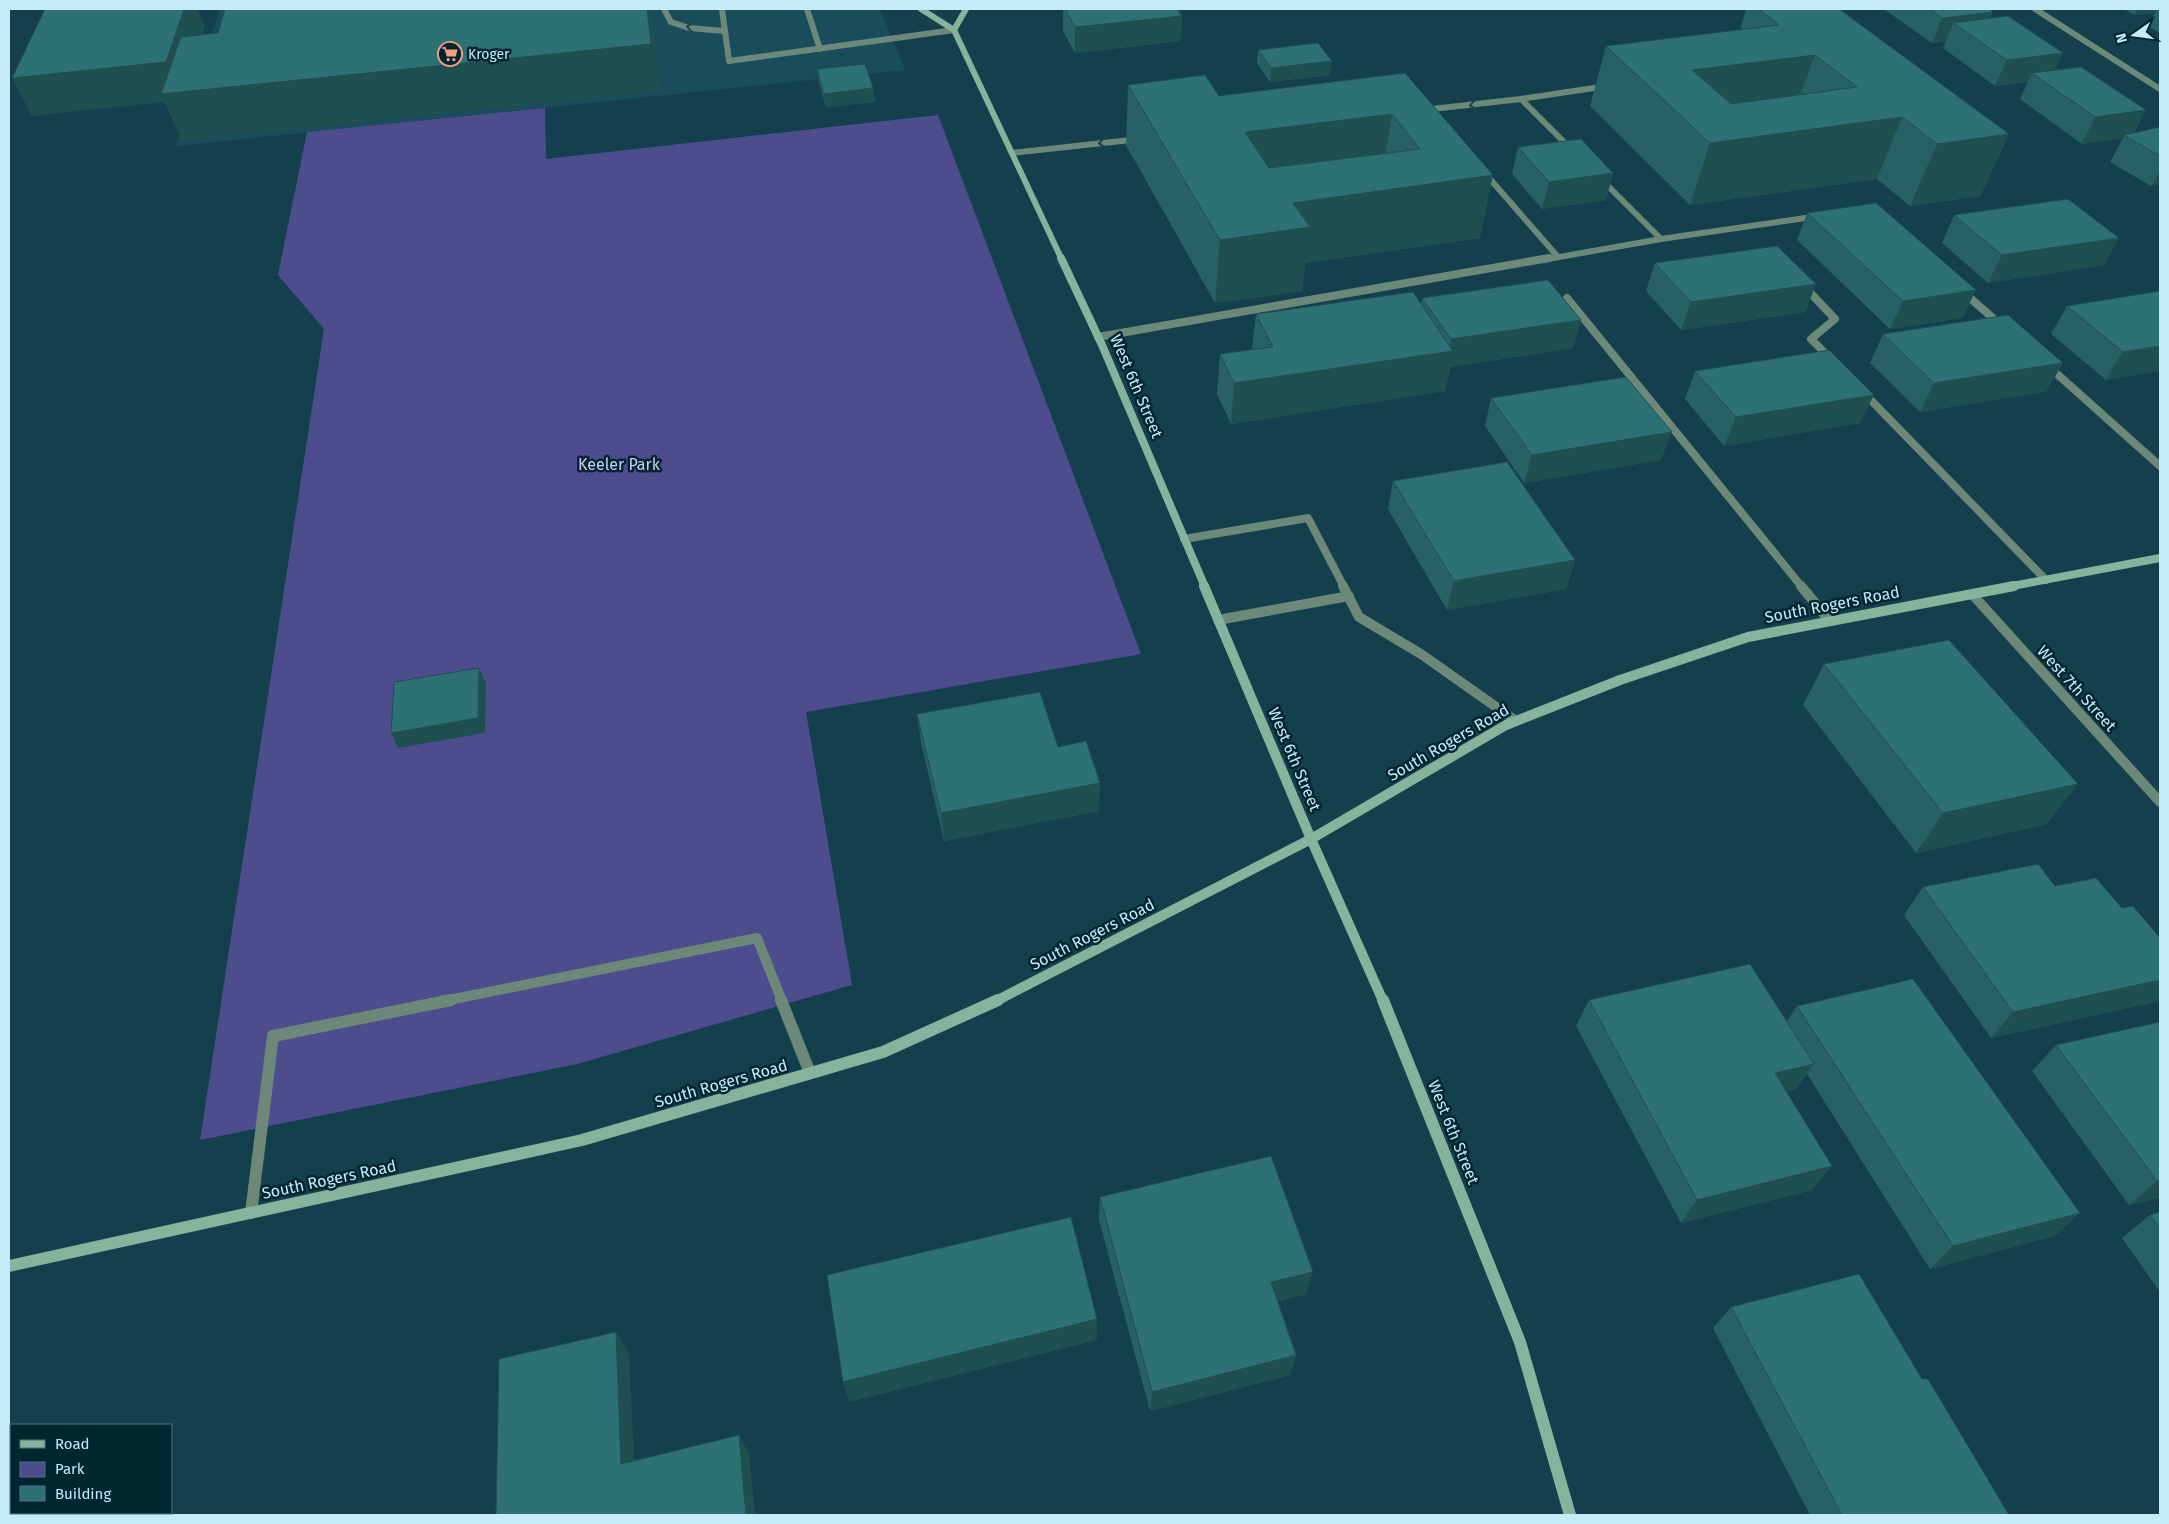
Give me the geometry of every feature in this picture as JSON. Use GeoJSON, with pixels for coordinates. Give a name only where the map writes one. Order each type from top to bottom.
{"type":"FeatureCollection","features":[{"type":"Feature","properties":{"kind":"street"},"geometry":{"type":"LineString","coordinates":[[664,9],[670,22],[689,28],[725,31]]}},
{"type":"Feature","properties":{"kind":"street"},"geometry":{"type":"LineString","coordinates":[[722,9],[729,61],[820,50],[954,30]]}},
{"type":"Feature","properties":{"kind":"street"},"geometry":{"type":"LineString","coordinates":[[807,9],[820,50]]}},
{"type":"Feature","properties":{"kind":"street"},"geometry":{"type":"LineString","coordinates":[[921,9],[922,12],[954,30]]}},
{"type":"Feature","properties":{"kind":"street"},"geometry":{"type":"LineString","coordinates":[[954,30],[966,9]]}},
{"type":"Feature","properties":{"kind":"street"},"geometry":{"type":"LineString","coordinates":[[2035,9],[2160,90]]}},
{"type":"Feature","properties":{"kind":"street","name":"West 6th Street"},"geometry":{"type":"LineString","coordinates":[[954,30],[1098,336],[1311,839],[1395,1028],[1520,1342],[1570,1515]]}},
{"type":"Feature","properties":{"kind":"street"},"geometry":{"type":"LineString","coordinates":[[1411,112],[1521,99],[1615,84]]}},
{"type":"Feature","properties":{"kind":"street"},"geometry":{"type":"LineString","coordinates":[[1521,99],[1577,155]]}},
{"type":"Feature","properties":{"kind":"street"},"geometry":{"type":"LineString","coordinates":[[1430,110],[1436,117]]}},
{"type":"Feature","properties":{"kind":"street"},"geometry":{"type":"LineString","coordinates":[[1012,153],[1146,139]]}},
{"type":"Feature","properties":{"kind":"street"},"geometry":{"type":"LineString","coordinates":[[1475,161],[1558,257]]}},
{"type":"Feature","properties":{"kind":"street"},"geometry":{"type":"LineString","coordinates":[[1598,176],[1661,240]]}},
{"type":"Feature","properties":{"kind":"street"},"geometry":{"type":"LineString","coordinates":[[1098,336],[1558,257],[1824,215]]}},
{"type":"Feature","properties":{"kind":"street"},"geometry":{"type":"LineString","coordinates":[[1795,277],[1835,319],[1811,339],[1838,367]]}},
{"type":"Feature","properties":{"kind":"street"},"geometry":{"type":"LineString","coordinates":[[1958,288],[2010,334]]}},
{"type":"Feature","properties":{"kind":"street"},"geometry":{"type":"LineString","coordinates":[[1567,298],[1830,620]]}},
{"type":"Feature","properties":{"kind":"street"},"geometry":{"type":"LineString","coordinates":[[2040,360],[2160,466]]}},
{"type":"Feature","properties":{"kind":"street"},"geometry":{"type":"LineString","coordinates":[[1852,381],[2046,580]]}},
{"type":"Feature","properties":{"kind":"street"},"geometry":{"type":"LineString","coordinates":[[1184,539],[1308,518],[1359,616],[1421,654],[1516,721]]}},
{"type":"Feature","properties":{"kind":"street","name":"South Rogers Road"},"geometry":{"type":"LineString","coordinates":[[9,1266],[582,1140],[883,1052],[985,1007],[1311,839],[1516,721],[1620,680],[1748,637],[2160,558]]}},
{"type":"Feature","properties":{"kind":"street","name":"West 7th Street"},"geometry":{"type":"LineString","coordinates":[[1972,594],[2160,802]]}},
{"type":"Feature","properties":{"kind":"street"},"geometry":{"type":"LineString","coordinates":[[1218,620],[1349,596]]}},
{"type":"Feature","properties":{"kind":"street"},"geometry":{"type":"LineString","coordinates":[[250,1213],[273,1036],[757,938],[810,1074]]}},
{"type":"Feature","properties":{"kind":"shaded area","name":"Kroger"},"geometry":{"type":"Polygon","coordinates":[[[220,9],[880,9],[905,70],[176,146],[220,9]]]}},
{"type":"Feature","properties":{"kind":"green space","name":"Keeler Park"},"geometry":{"type":"Polygon","coordinates":[[[545,108],[546,159],[938,115],[1141,654],[806,712],[852,985],[577,1064],[200,1140],[324,329],[278,275],[307,132],[545,108]]]}},
{"type":"Feature","properties":{"kind":"building"},"geometry":{"type":"Polygon","coordinates":[[[45,9],[184,9],[166,62],[12,78],[45,9]]]}},
{"type":"Feature","properties":{"kind":"building"},"geometry":{"type":"Polygon","coordinates":[[[225,9],[647,9],[651,44],[161,94],[181,37],[218,33],[225,9]]]}},
{"type":"Feature","properties":{"kind":"building"},"geometry":{"type":"Polygon","coordinates":[[[1065,9],[1177,9],[1182,16],[1075,27],[1065,9]]]}},
{"type":"Feature","properties":{"kind":"building"},"geometry":{"type":"Polygon","coordinates":[[[1759,9],[1839,9],[2009,134],[1937,144],[1902,117],[1710,143],[1606,46],[1779,25],[1759,9]],[[1815,55],[1692,70],[1731,104],[1857,87],[1815,55]]]}},
{"type":"Feature","properties":{"kind":"building"},"geometry":{"type":"Polygon","coordinates":[[[1930,9],[1989,9],[1993,12],[1942,18],[1930,9]]]}},
{"type":"Feature","properties":{"kind":"building"},"geometry":{"type":"Polygon","coordinates":[[[2008,16],[2063,53],[2007,60],[1953,23],[2008,16]]]}},
{"type":"Feature","properties":{"kind":"building"},"geometry":{"type":"Polygon","coordinates":[[[1318,43],[1332,61],[1271,68],[1258,50],[1318,43]]]}},
{"type":"Feature","properties":{"kind":"building"},"geometry":{"type":"Polygon","coordinates":[[[865,64],[873,88],[824,94],[817,69],[865,64]]]}},
{"type":"Feature","properties":{"kind":"building"},"geometry":{"type":"Polygon","coordinates":[[[2081,67],[2146,110],[2095,117],[2032,73],[2081,67]]]}},
{"type":"Feature","properties":{"kind":"building"},"geometry":{"type":"Polygon","coordinates":[[[1405,73],[1493,175],[1293,203],[1310,227],[1220,240],[1128,85],[1205,75],[1219,96],[1405,73]],[[1392,114],[1245,132],[1269,168],[1420,149],[1392,114]]]}},
{"type":"Feature","properties":{"kind":"building"},"geometry":{"type":"Polygon","coordinates":[[[2160,127],[2160,156],[2124,135],[2160,127]]]}},
{"type":"Feature","properties":{"kind":"building"},"geometry":{"type":"Polygon","coordinates":[[[1581,139],[1613,173],[1549,182],[1518,147],[1581,139]]]}},
{"type":"Feature","properties":{"kind":"building"},"geometry":{"type":"Polygon","coordinates":[[[2068,199],[2119,238],[2002,255],[1954,215],[2068,199]]]}},
{"type":"Feature","properties":{"kind":"building"},"geometry":{"type":"Polygon","coordinates":[[[1876,203],[1976,290],[1903,301],[1807,213],[1876,203]]]}},
{"type":"Feature","properties":{"kind":"building"},"geometry":{"type":"Polygon","coordinates":[[[1777,246],[1816,284],[1691,302],[1655,263],[1777,246]]]}},
{"type":"Feature","properties":{"kind":"building"},"geometry":{"type":"Polygon","coordinates":[[[1548,280],[1581,320],[1451,339],[1422,298],[1548,280]]]}},
{"type":"Feature","properties":{"kind":"building"},"geometry":{"type":"Polygon","coordinates":[[[2160,291],[2160,346],[2123,352],[2067,306],[2160,291]]]}},
{"type":"Feature","properties":{"kind":"building"},"geometry":{"type":"Polygon","coordinates":[[[1413,292],[1453,351],[1234,383],[1220,354],[1273,347],[1256,314],[1413,292]]]}},
{"type":"Feature","properties":{"kind":"building"},"geometry":{"type":"Polygon","coordinates":[[[2008,315],[2063,363],[1934,383],[1883,334],[2008,315]]]}},
{"type":"Feature","properties":{"kind":"building"},"geometry":{"type":"Polygon","coordinates":[[[1829,350],[1874,395],[1736,417],[1695,371],[1829,350]]]}},
{"type":"Feature","properties":{"kind":"building"},"geometry":{"type":"Polygon","coordinates":[[[1626,377],[1672,432],[1532,455],[1491,398],[1626,377]]]}},
{"type":"Feature","properties":{"kind":"building"},"geometry":{"type":"Polygon","coordinates":[[[1507,462],[1575,560],[1454,581],[1393,481],[1507,462]]]}},
{"type":"Feature","properties":{"kind":"building"},"geometry":{"type":"Polygon","coordinates":[[[1949,640],[2078,784],[1943,813],[1824,664],[1949,640]]]}},
{"type":"Feature","properties":{"kind":"building"},"geometry":{"type":"Polygon","coordinates":[[[479,668],[478,718],[391,733],[394,682],[479,668]]]}},
{"type":"Feature","properties":{"kind":"building"},"geometry":{"type":"Polygon","coordinates":[[[1040,692],[1058,747],[1086,741],[1100,783],[941,813],[917,714],[1040,692]]]}},
{"type":"Feature","properties":{"kind":"building"},"geometry":{"type":"Polygon","coordinates":[[[2038,864],[2055,886],[2096,878],[2122,908],[2133,906],[2160,938],[2160,980],[2013,1012],[1923,887],[2038,864]]]}},
{"type":"Feature","properties":{"kind":"building"},"geometry":{"type":"Polygon","coordinates":[[[1750,964],[1814,1064],[1775,1073],[1832,1166],[1697,1200],[1589,1000],[1750,964]]]}},
{"type":"Feature","properties":{"kind":"building"},"geometry":{"type":"Polygon","coordinates":[[[1913,979],[2080,1213],[1953,1246],[1797,1006],[1913,979]]]}},
{"type":"Feature","properties":{"kind":"building"},"geometry":{"type":"Polygon","coordinates":[[[2160,1022],[2160,1181],[2157,1181],[2056,1045],[2160,1022]]]}},
{"type":"Feature","properties":{"kind":"building"},"geometry":{"type":"Polygon","coordinates":[[[1271,1156],[1313,1272],[1271,1282],[1296,1355],[1152,1392],[1100,1197],[1271,1156]]]}},
{"type":"Feature","properties":{"kind":"building"},"geometry":{"type":"Polygon","coordinates":[[[2160,1212],[2160,1229],[2150,1215],[2160,1212]]]}},
{"type":"Feature","properties":{"kind":"building"},"geometry":{"type":"Polygon","coordinates":[[[1071,1217],[1097,1319],[843,1382],[827,1275],[1071,1217]]]}},
{"type":"Feature","properties":{"kind":"building"},"geometry":{"type":"Polygon","coordinates":[[[1859,1274],[1922,1379],[1928,1379],[2009,1515],[1842,1515],[1731,1307],[1859,1274]]]}},
{"type":"Feature","properties":{"kind":"building"},"geometry":{"type":"Polygon","coordinates":[[[616,1332],[621,1464],[739,1435],[746,1515],[496,1515],[499,1359],[616,1332]]]}},
{"type":"Feature","properties":{"kind":"building"},"geometry":{"type":"Polygon","coordinates":[[[9,1469],[10,1514],[101,1515],[9,1515],[9,1469]]]}},
{"type":"Feature","properties":{"kind":"place","name":"Kroger"},"geometry":{"type":"Point","coordinates":[450,54]}}]}
